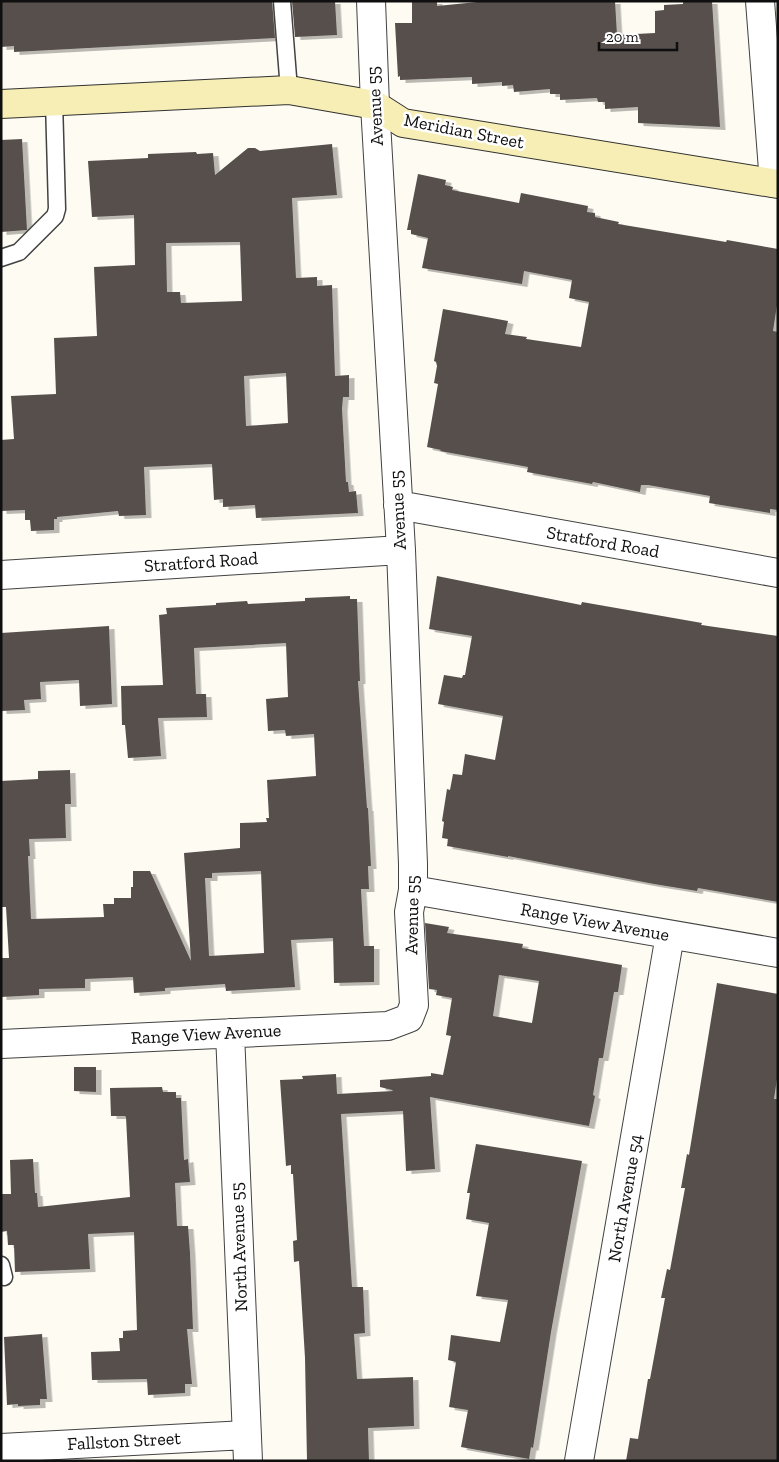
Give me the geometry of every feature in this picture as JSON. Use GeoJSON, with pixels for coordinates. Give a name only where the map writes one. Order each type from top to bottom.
{"type":"FeatureCollection","features":[{"type":"Feature","properties":{"kind":"street","name":"Avenue 55"},"geometry":{"type":"LineString","coordinates":[[371,1],[375,105],[401,550],[413,890],[409,912],[414,1005],[409,1018]]}},
{"type":"Feature","properties":{"kind":"street"},"geometry":{"type":"LineString","coordinates":[[760,1],[776,184]]}},
{"type":"Feature","properties":{"kind":"street","name":"Meridian Street"},"geometry":{"type":"LineString","coordinates":[[1,104],[289,90],[375,105],[403,123],[776,184]]}},
{"type":"Feature","properties":{"kind":"street","name":"Stratford Road"},"geometry":{"type":"LineString","coordinates":[[398,505],[778,573]]}},
{"type":"Feature","properties":{"kind":"street","name":"Stratford Road"},"geometry":{"type":"LineString","coordinates":[[1,575],[401,550]]}},
{"type":"Feature","properties":{"kind":"street","name":"Range View Avenue"},"geometry":{"type":"LineString","coordinates":[[413,890],[778,953]]}},
{"type":"Feature","properties":{"kind":"street","name":"North Avenue 54"},"geometry":{"type":"LineString","coordinates":[[579,1461],[670,935]]}},
{"type":"Feature","properties":{"kind":"street","name":"Range View Avenue"},"geometry":{"type":"LineString","coordinates":[[1,1044],[388,1026],[409,1018]]}},
{"type":"Feature","properties":{"kind":"street","name":"North Avenue 55"},"geometry":{"type":"LineString","coordinates":[[230,1033],[247,1448]]}},
{"type":"Feature","properties":{"kind":"street","name":"Fallston Street"},"geometry":{"type":"LineString","coordinates":[[1,1448],[247,1448]]}},
{"type":"Feature","properties":{"kind":"lane"},"geometry":{"type":"LineString","coordinates":[[282,1],[289,90]]}},
{"type":"Feature","properties":{"kind":"lane"},"geometry":{"type":"LineString","coordinates":[[1,258],[19,252],[55,216],[57,209],[54,101]]}},
{"type":"Feature","properties":{"kind":"building"},"geometry":{"type":"Polygon","coordinates":[[[1,1],[272,1],[275,38],[14,52],[14,46],[1,47],[1,1]]]}},
{"type":"Feature","properties":{"kind":"building"},"geometry":{"type":"Polygon","coordinates":[[[292,1],[335,1],[337,35],[295,37],[292,1]]]}},
{"type":"Feature","properties":{"kind":"building"},"geometry":{"type":"Polygon","coordinates":[[[412,1],[437,1],[437,6],[487,1],[615,1],[617,35],[655,33],[655,11],[664,10],[664,5],[683,4],[683,1],[712,1],[720,127],[638,123],[638,107],[605,109],[605,102],[598,102],[597,98],[560,100],[560,94],[550,94],[550,89],[514,92],[513,85],[502,86],[502,82],[472,84],[472,77],[400,80],[400,76],[398,77],[395,23],[412,23],[412,1]]]}},
{"type":"Feature","properties":{"kind":"building"},"geometry":{"type":"Polygon","coordinates":[[[22,139],[27,230],[1,232],[1,140],[22,139]]]}},
{"type":"Feature","properties":{"kind":"building"},"geometry":{"type":"Polygon","coordinates":[[[332,144],[337,195],[292,198],[296,278],[317,277],[317,286],[332,285],[335,376],[349,375],[349,397],[343,397],[342,409],[346,482],[348,482],[349,492],[356,491],[358,513],[256,518],[255,505],[223,507],[223,499],[214,500],[212,464],[144,467],[146,515],[119,516],[118,511],[57,517],[57,519],[54,519],[54,530],[31,531],[30,520],[25,520],[25,510],[1,511],[1,440],[14,439],[11,396],[56,394],[54,338],[97,336],[94,267],[135,265],[134,215],[92,217],[88,161],[148,158],[148,154],[213,153],[215,175],[248,148],[255,148],[260,151],[332,144]],[[240,242],[166,243],[167,292],[180,292],[181,303],[242,301],[240,242]],[[286,373],[244,376],[246,426],[288,423],[286,373]]]}},
{"type":"Feature","properties":{"kind":"building"},"geometry":{"type":"Polygon","coordinates":[[[418,174],[446,180],[445,185],[453,187],[452,190],[519,203],[521,193],[588,206],[587,212],[595,213],[595,217],[619,222],[618,224],[778,249],[778,299],[773,331],[778,332],[778,510],[770,509],[770,513],[709,503],[710,496],[648,485],[641,485],[640,492],[593,482],[592,484],[527,472],[528,467],[427,447],[438,384],[434,383],[437,366],[434,361],[443,309],[508,321],[505,334],[581,347],[589,302],[569,298],[572,280],[524,271],[522,284],[422,268],[428,238],[411,234],[411,230],[407,230],[418,174]]]}},
{"type":"Feature","properties":{"kind":"building"},"geometry":{"type":"Polygon","coordinates":[[[437,576],[581,605],[582,602],[702,623],[701,625],[778,636],[778,902],[698,888],[697,891],[654,884],[447,846],[448,839],[442,838],[444,822],[442,821],[447,789],[450,790],[453,774],[462,775],[465,754],[495,760],[503,716],[438,704],[444,675],[462,678],[465,675],[472,636],[429,629],[437,576]]]}},
{"type":"Feature","properties":{"kind":"building"},"geometry":{"type":"Polygon","coordinates":[[[350,596],[350,599],[357,599],[360,681],[358,681],[371,866],[368,866],[369,889],[361,889],[364,946],[374,946],[374,982],[334,983],[333,938],[291,940],[295,987],[226,991],[225,984],[165,988],[165,991],[134,993],[133,977],[85,979],[85,988],[39,989],[39,995],[1,997],[1,958],[9,958],[6,907],[1,907],[1,781],[38,779],[38,771],[70,770],[71,804],[65,804],[66,838],[29,839],[31,919],[104,917],[103,904],[114,904],[114,898],[131,898],[133,871],[150,871],[191,961],[184,853],[240,848],[240,823],[267,822],[266,818],[269,818],[267,780],[316,776],[314,734],[286,736],[285,730],[268,731],[266,699],[288,697],[286,643],[194,648],[196,694],[206,694],[207,717],[158,718],[161,756],[128,758],[125,725],[122,725],[121,686],[163,685],[159,615],[167,614],[166,608],[247,601],[248,604],[305,601],[305,598],[350,596]],[[261,871],[212,873],[212,878],[205,878],[209,956],[264,953],[261,871]]]}},
{"type":"Feature","properties":{"kind":"building"},"geometry":{"type":"Polygon","coordinates":[[[109,626],[112,704],[80,706],[79,680],[40,682],[41,699],[24,700],[25,710],[1,711],[1,633],[109,626]]]}},
{"type":"Feature","properties":{"kind":"building"},"geometry":{"type":"Polygon","coordinates":[[[425,923],[449,927],[447,933],[523,944],[522,948],[622,965],[618,992],[614,992],[603,1058],[599,1058],[593,1095],[595,1096],[589,1126],[430,1097],[435,1169],[406,1171],[403,1111],[341,1114],[352,1287],[363,1287],[365,1333],[354,1334],[357,1379],[413,1377],[414,1426],[368,1428],[369,1461],[307,1461],[305,1358],[299,1261],[294,1262],[293,1241],[297,1240],[293,1174],[291,1174],[291,1165],[286,1166],[280,1080],[303,1079],[302,1076],[336,1074],[337,1094],[393,1091],[380,1087],[380,1080],[431,1076],[431,1073],[443,1075],[451,1036],[446,1035],[452,998],[436,995],[437,990],[429,989],[425,923]],[[499,975],[493,1016],[532,1023],[539,981],[499,975]]]}},
{"type":"Feature","properties":{"kind":"building"},"geometry":{"type":"Polygon","coordinates":[[[717,983],[778,994],[778,1072],[774,1099],[778,1099],[778,1461],[626,1461],[630,1438],[638,1439],[648,1379],[650,1379],[665,1298],[661,1298],[667,1269],[670,1270],[685,1188],[681,1188],[687,1154],[689,1155],[717,983]]]}},
{"type":"Feature","properties":{"kind":"building"},"geometry":{"type":"Polygon","coordinates":[[[74,1067],[96,1067],[96,1092],[74,1091],[74,1067]]]}},
{"type":"Feature","properties":{"kind":"building"},"geometry":{"type":"Polygon","coordinates":[[[162,1087],[163,1092],[176,1092],[176,1098],[181,1098],[184,1160],[188,1159],[190,1182],[175,1183],[177,1226],[188,1226],[193,1329],[187,1329],[192,1384],[185,1384],[185,1393],[148,1395],[147,1379],[92,1380],[91,1352],[120,1351],[119,1338],[123,1338],[123,1331],[137,1330],[134,1232],[88,1234],[90,1269],[15,1272],[14,1245],[8,1245],[7,1231],[1,1232],[1,1194],[11,1194],[10,1160],[33,1159],[35,1193],[37,1193],[38,1207],[130,1197],[126,1117],[111,1116],[110,1088],[162,1087]]]}},
{"type":"Feature","properties":{"kind":"building"},"geometry":{"type":"Polygon","coordinates":[[[476,1144],[582,1161],[551,1332],[533,1448],[531,1447],[529,1459],[461,1447],[468,1410],[449,1407],[456,1362],[448,1360],[451,1335],[500,1342],[508,1300],[476,1296],[489,1223],[466,1219],[470,1193],[467,1193],[476,1144]]]}},
{"type":"Feature","properties":{"kind":"building"},"geometry":{"type":"Polygon","coordinates":[[[42,1334],[47,1399],[40,1399],[40,1405],[7,1405],[4,1337],[42,1334]]]}}]}
